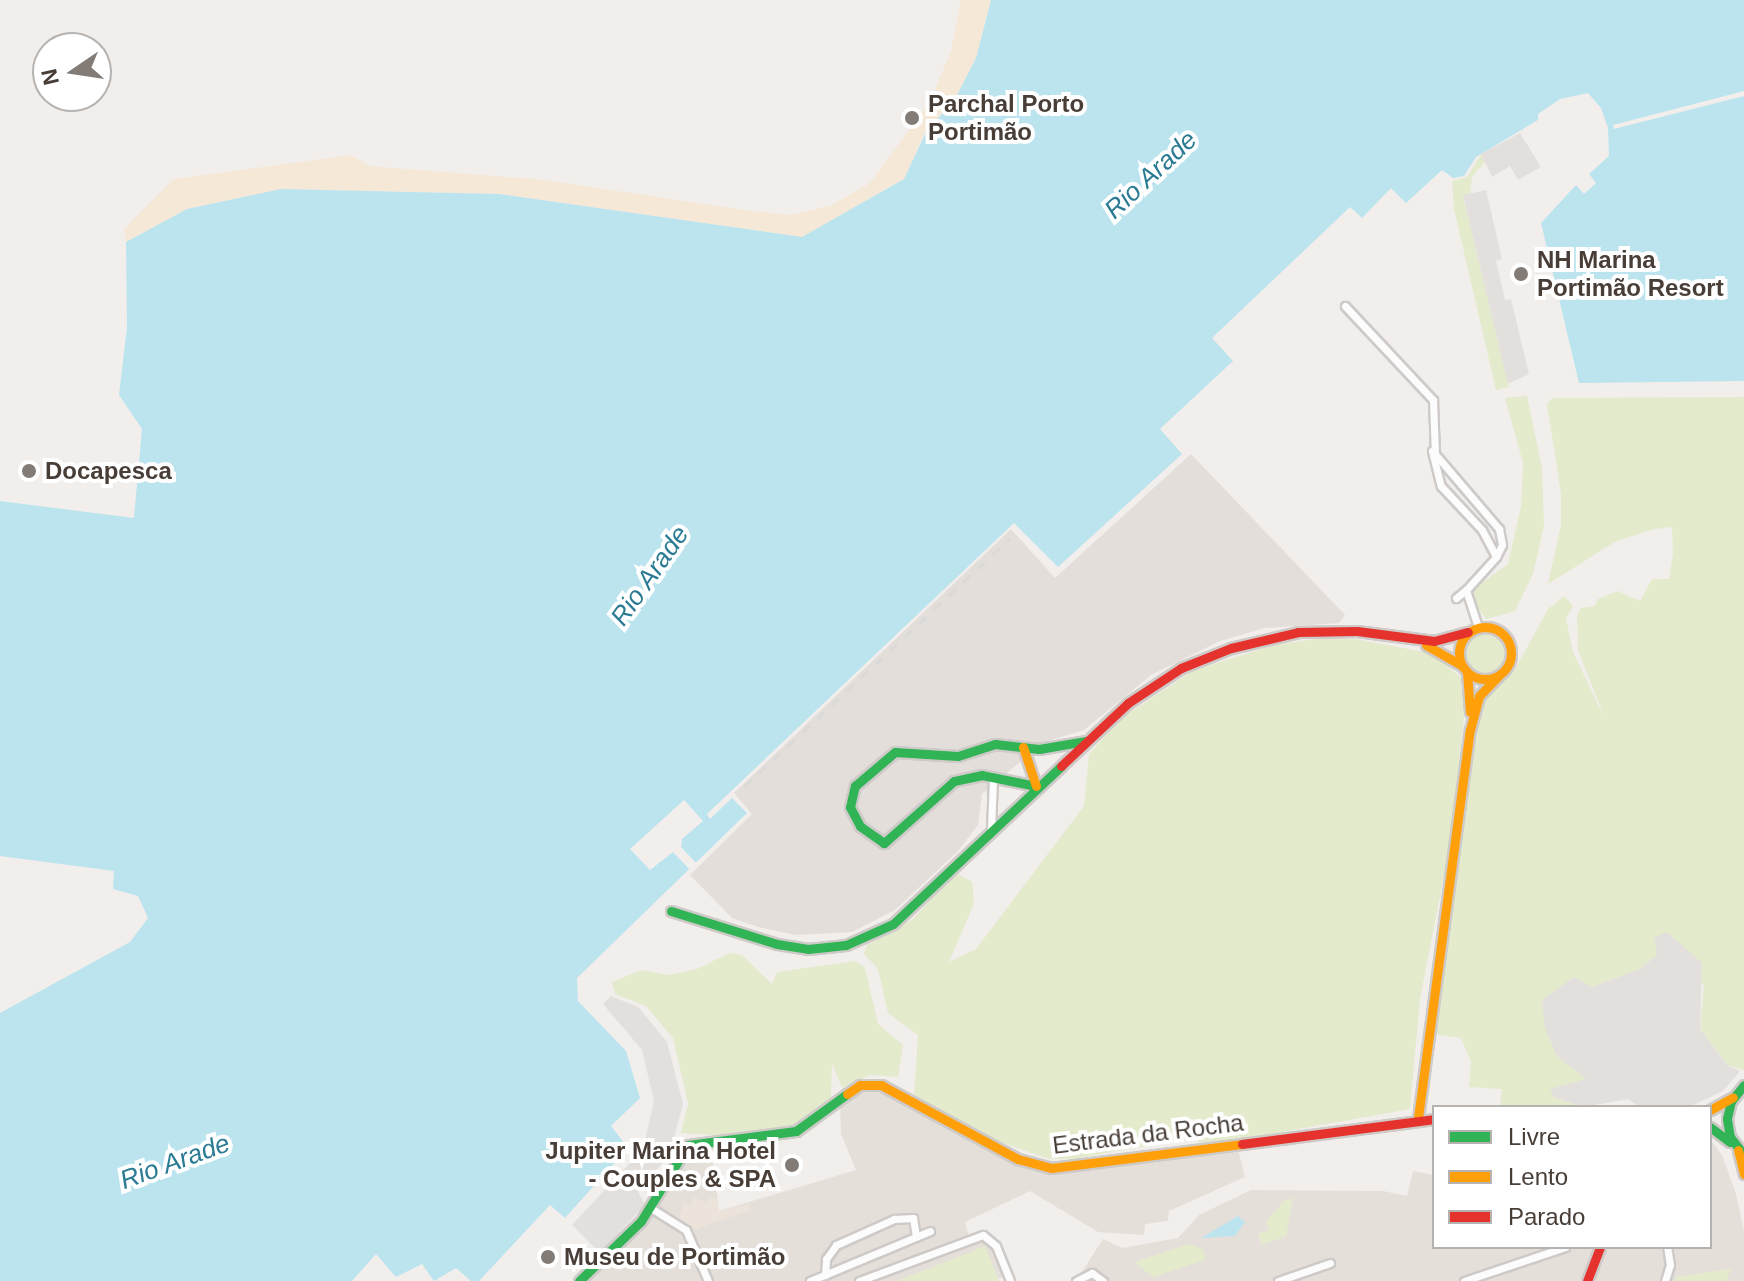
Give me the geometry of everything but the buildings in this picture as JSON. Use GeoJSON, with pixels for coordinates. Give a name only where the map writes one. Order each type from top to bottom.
{"type":"FeatureCollection","features":[{"type":"Feature","properties":{"kind":"street"},"geometry":{"type":"LineString","coordinates":[[1345,306],[1433,400],[1437,419],[1431,445],[1441,486],[1482,530],[1496,557]]}},
{"type":"Feature","properties":{"kind":"street"},"geometry":{"type":"LineString","coordinates":[[1431,445],[1499,529],[1502,545],[1496,557],[1456,598]]}},
{"type":"Feature","properties":{"kind":"street"},"geometry":{"type":"LineString","coordinates":[[1466,590],[1473,630],[1459,652],[1465,670],[1470,730]]}},
{"type":"Feature","properties":{"kind":"street"},"geometry":{"type":"LineString","coordinates":[[671,911],[777,944],[808,949],[846,945],[893,924],[1036,786],[1128,703],[1181,668],[1231,648],[1298,632],[1357,631],[1445,641],[1473,630],[1494,628],[1510,643],[1511,659],[1479,696],[1470,730],[1418,1118]]}},
{"type":"Feature","properties":{"kind":"street"},"geometry":{"type":"LineString","coordinates":[[1404,638],[1444,651],[1465,670],[1482,679],[1498,676]]}},
{"type":"Feature","properties":{"kind":"street"},"geometry":{"type":"LineString","coordinates":[[1036,786],[993,777],[954,781],[889,842],[871,838],[850,807],[855,786],[895,752],[958,756],[995,744],[1064,748],[1089,740]]}},
{"type":"Feature","properties":{"kind":"street"},"geometry":{"type":"LineString","coordinates":[[1023,747],[1036,786]]}},
{"type":"Feature","properties":{"kind":"street"},"geometry":{"type":"LineString","coordinates":[[991,830],[993,777]]}},
{"type":"Feature","properties":{"kind":"street","name":"Estrada da Rocha"},"geometry":{"type":"LineString","coordinates":[[651,1208],[688,1145],[796,1131],[820,1119],[860,1085],[881,1085],[1018,1159],[1052,1168],[1418,1118],[1432,1119]]}},
{"type":"Feature","properties":{"kind":"street"},"geometry":{"type":"LineString","coordinates":[[1712,1109],[1733,1097],[1744,1085]]}},
{"type":"Feature","properties":{"kind":"street"},"geometry":{"type":"LineString","coordinates":[[1733,1097],[1727,1119],[1744,1174]]}},
{"type":"Feature","properties":{"kind":"street"},"geometry":{"type":"LineString","coordinates":[[1712,1129],[1739,1150]]}},
{"type":"Feature","properties":{"kind":"street"},"geometry":{"type":"LineString","coordinates":[[579,1281],[651,1208],[686,1230],[708,1281]]}},
{"type":"Feature","properties":{"kind":"street"},"geometry":{"type":"LineString","coordinates":[[825,1275],[826,1259],[836,1245],[894,1219],[913,1218],[916,1237]]}},
{"type":"Feature","properties":{"kind":"street"},"geometry":{"type":"LineString","coordinates":[[810,1281],[930,1231]]}},
{"type":"Feature","properties":{"kind":"street"},"geometry":{"type":"LineString","coordinates":[[859,1281],[983,1235],[996,1246],[1010,1281]]}},
{"type":"Feature","properties":{"kind":"street"},"geometry":{"type":"LineString","coordinates":[[1464,1281],[1559,1249]]}},
{"type":"Feature","properties":{"kind":"street"},"geometry":{"type":"LineString","coordinates":[[1587,1281],[1599,1249]]}},
{"type":"Feature","properties":{"kind":"street"},"geometry":{"type":"LineString","coordinates":[[1665,1281],[1670,1265],[1667,1249]]}},
{"type":"Feature","properties":{"kind":"street"},"geometry":{"type":"LineString","coordinates":[[1278,1281],[1330,1263]]}},
{"type":"Feature","properties":{"kind":"street"},"geometry":{"type":"LineString","coordinates":[[1076,1281],[1086,1273],[1103,1281]]}},
{"type":"Feature","properties":{"kind":"shaded area"},"geometry":{"type":"Polygon","coordinates":[[[1520,133],[1541,167],[1518,180],[1510,166],[1492,177],[1481,154],[1520,133]]]}},
{"type":"Feature","properties":{"kind":"shaded area"},"geometry":{"type":"Polygon","coordinates":[[[1486,190],[1502,259],[1496,261],[1505,300],[1511,299],[1529,374],[1508,384],[1463,195],[1486,190]]]}},
{"type":"Feature","properties":{"kind":"shaded area"},"geometry":{"type":"Polygon","coordinates":[[[1191,454],[1345,615],[1339,623],[1265,628],[1220,641],[1151,675],[1084,730],[1044,742],[982,794],[978,825],[958,851],[895,910],[852,932],[795,935],[732,918],[690,875],[752,814],[734,793],[1011,529],[1055,578],[1191,454]]]}},
{"type":"Feature","properties":{"kind":"shaded area"},"geometry":{"type":"Polygon","coordinates":[[[1667,932],[1702,963],[1700,1029],[1727,1065],[1740,1071],[1723,1091],[1693,1105],[1637,1105],[1628,1099],[1577,1105],[1554,1097],[1550,1089],[1586,1079],[1557,1056],[1545,1028],[1542,1000],[1574,977],[1592,987],[1640,969],[1657,955],[1654,938],[1667,932]]]}},
{"type":"Feature","properties":{"kind":"shaded area"},"geometry":{"type":"Polygon","coordinates":[[[611,996],[638,1007],[667,1042],[683,1104],[670,1153],[638,1192],[645,1205],[600,1253],[572,1225],[643,1149],[654,1101],[642,1050],[603,1004],[611,996]]]}},
{"type":"Feature","properties":{"kind":"shaded area"},"geometry":{"type":"Polygon","coordinates":[[[875,1084],[970,1135],[1052,1168],[1237,1145],[1245,1177],[1169,1211],[1168,1221],[1145,1224],[1144,1235],[1098,1232],[1030,1191],[965,1222],[969,1237],[991,1239],[1008,1275],[992,1281],[579,1281],[641,1221],[682,1150],[710,1142],[719,1211],[856,1170],[841,1134],[840,1099],[875,1084]]]}},
{"type":"Feature","properties":{"kind":"shaded area"},"geometry":{"type":"Polygon","coordinates":[[[1712,1142],[1722,1155],[1736,1194],[1744,1231],[1744,1281],[1076,1281],[1103,1239],[1122,1248],[1178,1238],[1199,1215],[1251,1190],[1383,1191],[1407,1196],[1413,1171],[1432,1175],[1432,1249],[1712,1249],[1712,1142]]]}},
{"type":"Feature","properties":{"kind":"shaded area"},"geometry":{"type":"Polygon","coordinates":[[[694,1197],[707,1203],[710,1197],[717,1199],[719,1211],[749,1204],[751,1210],[693,1230],[679,1217],[684,1203],[691,1206],[694,1197]]]}},
{"type":"Feature","properties":{"kind":"green space"},"geometry":{"type":"Polygon","coordinates":[[[1481,154],[1485,162],[1472,177],[1470,194],[1463,196],[1509,387],[1496,390],[1454,209],[1452,181],[1467,177],[1481,154]]]}},
{"type":"Feature","properties":{"kind":"green space"},"geometry":{"type":"Polygon","coordinates":[[[1527,396],[1542,468],[1544,526],[1533,574],[1515,611],[1486,619],[1473,602],[1473,589],[1508,564],[1521,506],[1523,463],[1505,398],[1527,396]]]}},
{"type":"Feature","properties":{"kind":"green space"},"geometry":{"type":"Polygon","coordinates":[[[1744,397],[1744,1070],[1727,1065],[1700,1029],[1704,985],[1657,955],[1640,969],[1592,987],[1548,1013],[1545,1028],[1586,1080],[1551,1090],[1554,1097],[1577,1105],[1500,1105],[1502,1089],[1469,1087],[1471,1062],[1461,1038],[1433,1034],[1481,704],[1513,673],[1548,609],[1564,596],[1573,606],[1566,618],[1573,652],[1605,719],[1578,650],[1577,616],[1581,608],[1595,606],[1598,599],[1618,591],[1640,601],[1652,579],[1669,579],[1673,554],[1672,527],[1655,529],[1616,541],[1548,584],[1561,525],[1561,494],[1547,404],[1553,398],[1744,397]]]}},
{"type":"Feature","properties":{"kind":"green space"},"geometry":{"type":"Polygon","coordinates":[[[1486,633],[1501,639],[1507,654],[1501,669],[1486,675],[1471,669],[1465,654],[1471,639],[1486,633]]]}},
{"type":"Feature","properties":{"kind":"green space"},"geometry":{"type":"Polygon","coordinates":[[[1315,639],[1355,639],[1435,654],[1461,678],[1464,718],[1449,850],[1420,999],[1410,1109],[1249,1138],[1204,1144],[1190,1138],[1074,1159],[1049,1159],[997,1141],[914,1095],[918,1035],[888,1013],[878,969],[864,954],[867,945],[912,920],[956,873],[972,882],[974,904],[949,962],[976,949],[1084,806],[1089,754],[1120,719],[1194,670],[1274,645],[1315,639]]]}},
{"type":"Feature","properties":{"kind":"green space"},"geometry":{"type":"Polygon","coordinates":[[[729,953],[742,955],[772,984],[777,972],[855,961],[865,968],[878,1024],[903,1045],[898,1077],[869,1075],[842,1088],[832,1063],[831,1099],[794,1127],[740,1137],[681,1133],[688,1104],[673,1038],[646,1006],[615,994],[612,982],[642,970],[668,975],[697,969],[729,953]]]}},
{"type":"Feature","properties":{"kind":"green space"},"geometry":{"type":"Polygon","coordinates":[[[1293,1198],[1286,1236],[1262,1245],[1258,1234],[1269,1230],[1266,1221],[1284,1201],[1293,1198]]]}},
{"type":"Feature","properties":{"kind":"green space"},"geometry":{"type":"Polygon","coordinates":[[[1190,1244],[1204,1250],[1205,1260],[1153,1277],[1134,1262],[1190,1244]]]}},
{"type":"Feature","properties":{"kind":"green space"},"geometry":{"type":"Polygon","coordinates":[[[985,1246],[999,1281],[897,1281],[948,1261],[985,1246]]]}},
{"type":"Feature","properties":{"kind":"green space"},"geometry":{"type":"Polygon","coordinates":[[[1731,1269],[1726,1281],[1674,1281],[1676,1277],[1731,1269]]]}},
{"type":"Feature","properties":{"kind":"sand"},"geometry":{"type":"Polygon","coordinates":[[[961,0],[991,0],[976,58],[955,99],[925,132],[904,179],[802,237],[499,194],[281,189],[187,209],[126,242],[124,229],[174,179],[351,155],[369,166],[544,180],[751,211],[791,215],[830,206],[870,183],[930,102],[951,51],[961,0]]]}},
{"type":"Feature","properties":{"kind":"water","name":"Rio Arade"},"geometry":{"type":"Polygon","coordinates":[[[991,0],[1744,0],[1744,381],[1579,383],[1541,223],[1576,185],[1584,194],[1596,183],[1589,174],[1609,156],[1608,128],[1601,108],[1588,93],[1560,99],[1538,114],[1538,120],[1476,157],[1464,176],[1453,178],[1442,170],[1406,203],[1391,188],[1362,218],[1350,207],[1212,338],[1233,361],[1160,429],[1182,454],[1058,567],[1014,523],[707,814],[710,819],[732,798],[747,813],[577,978],[578,1001],[626,1051],[640,1098],[611,1126],[628,1148],[565,1218],[550,1205],[479,1281],[471,1281],[456,1268],[434,1281],[422,1264],[396,1277],[376,1254],[352,1281],[0,1281],[0,1013],[130,942],[148,918],[138,896],[113,889],[114,871],[0,856],[0,501],[134,518],[142,429],[119,395],[127,327],[126,242],[187,209],[281,189],[499,194],[802,237],[904,179],[926,132],[955,99],[976,58],[991,0]]]}},
{"type":"Feature","properties":{"kind":"water"},"geometry":{"type":"Polygon","coordinates":[[[1238,1216],[1245,1222],[1235,1236],[1201,1238],[1238,1216]]]}},
{"type":"Feature","properties":{"kind":"pier"},"geometry":{"type":"Polygon","coordinates":[[[1744,91],[1744,96],[1614,129],[1613,125],[1744,91]]]}},
{"type":"Feature","properties":{"kind":"pier"},"geometry":{"type":"Polygon","coordinates":[[[684,800],[703,821],[682,839],[681,847],[698,865],[691,871],[673,852],[650,870],[630,849],[684,800]]]}},
{"type":"Feature","properties":{"kind":"railway"},"geometry":{"type":"LineString","coordinates":[[744,787],[1010,538]]}},
{"type":"Feature","properties":{"kind":"traffic: fast"},"geometry":{"type":"LineString","coordinates":[[1036,786],[982,775],[954,781],[884,843],[860,826],[850,807],[855,786],[895,752],[958,756],[995,744],[1039,749],[1086,741]]}},
{"type":"Feature","properties":{"kind":"traffic: fast"},"geometry":{"type":"LineString","coordinates":[[671,911],[777,944],[808,949],[846,945],[893,924],[1061,766]]}},
{"type":"Feature","properties":{"kind":"traffic: fast"},"geometry":{"type":"LineString","coordinates":[[1744,1085],[1731,1101],[1727,1119],[1730,1137],[1744,1155]]}},
{"type":"Feature","properties":{"kind":"traffic: fast"},"geometry":{"type":"LineString","coordinates":[[579,1281],[641,1221],[688,1145],[796,1131],[847,1094]]}},
{"type":"Feature","properties":{"kind":"traffic: fast"},"geometry":{"type":"LineString","coordinates":[[1712,1128],[1730,1142]]}},
{"type":"Feature","properties":{"kind":"traffic: slow"},"geometry":{"type":"LineString","coordinates":[[1485,627],[1504,634],[1511,653],[1504,672],[1485,679],[1466,672],[1459,653],[1466,634],[1485,627]]}},
{"type":"Feature","properties":{"kind":"traffic: slow"},"geometry":{"type":"LineString","coordinates":[[1426,645],[1461,665]]}},
{"type":"Feature","properties":{"kind":"traffic: slow"},"geometry":{"type":"LineString","coordinates":[[1467,672],[1470,712]]}},
{"type":"Feature","properties":{"kind":"traffic: slow"},"geometry":{"type":"LineString","coordinates":[[1418,1118],[1470,730],[1479,696],[1498,676]]}},
{"type":"Feature","properties":{"kind":"traffic: slow"},"geometry":{"type":"LineString","coordinates":[[1023,747],[1036,786]]}},
{"type":"Feature","properties":{"kind":"traffic: slow"},"geometry":{"type":"LineString","coordinates":[[847,1094],[860,1085],[881,1085],[1018,1159],[1052,1168],[1242,1144]]}},
{"type":"Feature","properties":{"kind":"traffic: slow"},"geometry":{"type":"LineString","coordinates":[[1712,1109],[1733,1097]]}},
{"type":"Feature","properties":{"kind":"traffic: slow"},"geometry":{"type":"LineString","coordinates":[[1738,1150],[1744,1174]]}},
{"type":"Feature","properties":{"kind":"traffic: jam"},"geometry":{"type":"LineString","coordinates":[[1061,766],[1128,703],[1181,668],[1231,648],[1298,632],[1357,631],[1434,641],[1468,632]]}},
{"type":"Feature","properties":{"kind":"traffic: jam"},"geometry":{"type":"LineString","coordinates":[[1242,1144],[1432,1119]]}},
{"type":"Feature","properties":{"kind":"traffic: jam"},"geometry":{"type":"LineString","coordinates":[[1587,1281],[1599,1249]]}},
{"type":"Feature","properties":{"kind":"place","name":"Parchal Porto Portimão"},"geometry":{"type":"Point","coordinates":[912,118]}},
{"type":"Feature","properties":{"kind":"place","name":"NH Marina Portimão Resort"},"geometry":{"type":"Point","coordinates":[1521,274]}},
{"type":"Feature","properties":{"kind":"place","name":"Docapesca"},"geometry":{"type":"Point","coordinates":[29,471]}},
{"type":"Feature","properties":{"kind":"place","name":"Jupiter Marina Hotel - Couples & SPA"},"geometry":{"type":"Point","coordinates":[792,1165]}},
{"type":"Feature","properties":{"kind":"place","name":"Museu de Portimão"},"geometry":{"type":"Point","coordinates":[548,1257]}}]}
